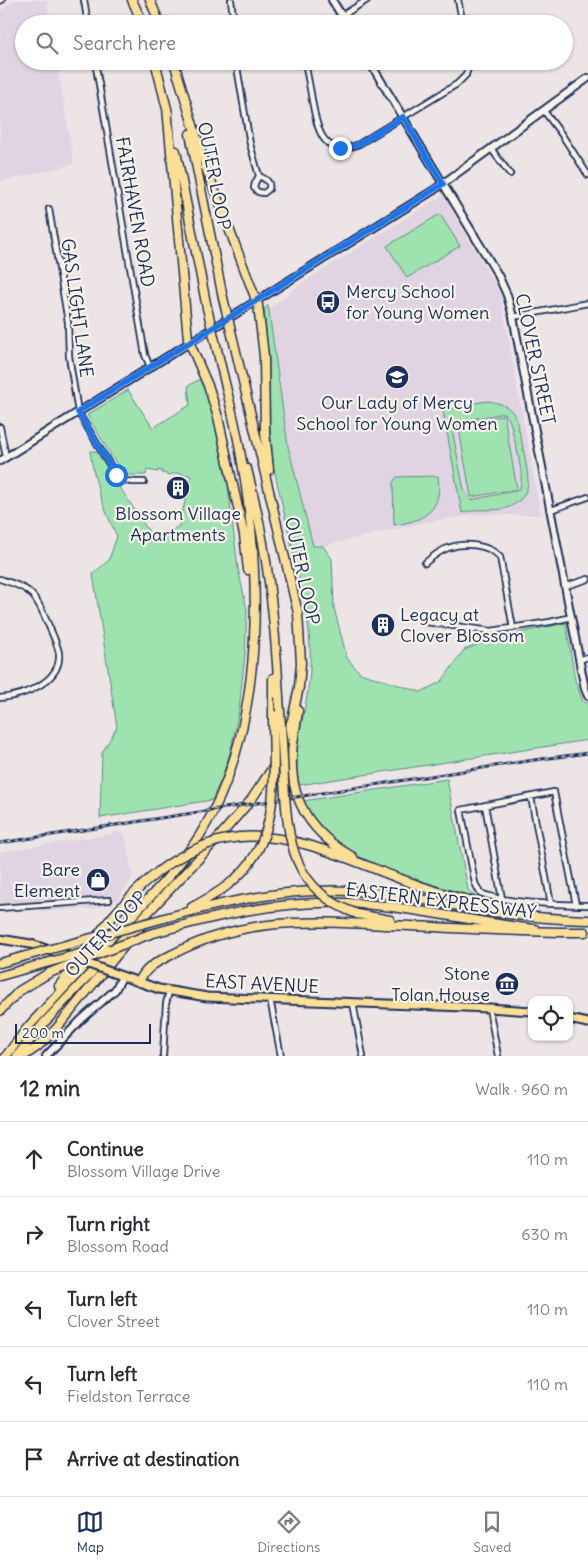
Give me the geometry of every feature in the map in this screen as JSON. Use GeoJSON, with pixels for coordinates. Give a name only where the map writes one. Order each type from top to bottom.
{"type":"FeatureCollection","features":[{"type":"Feature","properties":{"kind":"highway"},"geometry":{"type":"LineString","coordinates":[[132,0],[139,15]]}},
{"type":"Feature","properties":{"kind":"highway"},"geometry":{"type":"LineString","coordinates":[[150,0],[156,15]]}},
{"type":"Feature","properties":{"kind":"highway"},"geometry":{"type":"LineString","coordinates":[[158,70],[167,108],[189,343],[215,406],[242,525],[253,637]]}},
{"type":"Feature","properties":{"kind":"highway"},"geometry":{"type":"LineString","coordinates":[[177,72],[206,168],[257,301],[264,356],[267,453],[274,509]]}},
{"type":"Feature","properties":{"kind":"highway","name":"OUTER LOOP"},"geometry":{"type":"LineString","coordinates":[[17,1056],[38,1029],[196,861],[256,794],[270,773],[284,743],[292,720],[299,687],[301,638],[297,605],[223,298],[177,72]]}},
{"type":"Feature","properties":{"kind":"highway","name":"OUTER LOOP"},"geometry":{"type":"LineString","coordinates":[[6,1056],[28,1027],[180,862],[195,842],[212,814],[228,776],[239,735],[248,686],[253,637],[253,578],[250,529],[241,455],[207,308],[167,108]]}},
{"type":"Feature","properties":{"kind":"highway"},"geometry":{"type":"LineString","coordinates":[[233,414],[262,528],[269,572],[287,822],[293,850],[302,870],[317,889],[334,902],[357,914],[378,919],[444,927]]}},
{"type":"Feature","properties":{"kind":"highway"},"geometry":{"type":"LineString","coordinates":[[168,917],[198,904],[223,890],[244,871],[266,834],[271,812],[273,618]]}},
{"type":"Feature","properties":{"kind":"highway"},"geometry":{"type":"LineString","coordinates":[[301,663],[300,696],[292,756],[292,775],[299,802],[310,821],[326,839],[351,856],[382,871]]}},
{"type":"Feature","properties":{"kind":"highway"},"geometry":{"type":"LineString","coordinates":[[28,1027],[110,919],[132,895],[159,871],[178,858],[220,841],[240,837],[268,837],[292,841],[426,887],[483,904],[556,919]]}},
{"type":"Feature","properties":{"kind":"highway"},"geometry":{"type":"LineString","coordinates":[[24,1056],[35,1049],[58,1025],[196,861]]}},
{"type":"Feature","properties":{"kind":"highway","name":"EASTERN EXPRESSWAY"},"geometry":{"type":"LineString","coordinates":[[0,963],[213,905],[253,897],[294,892],[335,891],[393,895],[499,912],[556,919],[588,920]]}},
{"type":"Feature","properties":{"kind":"highway","name":"EASTERN EXPRESSWAY"},"geometry":{"type":"LineString","coordinates":[[0,976],[207,918],[297,903],[330,902],[380,905],[511,926],[587,932]]}},
{"type":"Feature","properties":{"kind":"highway"},"geometry":{"type":"LineString","coordinates":[[140,982],[147,969],[174,953],[210,938],[249,927],[298,922],[444,927],[527,933],[587,932]]}},
{"type":"Feature","properties":{"kind":"highway"},"geometry":{"type":"LineString","coordinates":[[0,1011],[21,989],[49,973],[150,934]]}},
{"type":"Feature","properties":{"kind":"main road","name":"EAST AVENUE"},"geometry":{"type":"LineString","coordinates":[[0,939],[31,944],[122,977],[169,991],[207,997],[528,1011]]}},
{"type":"Feature","properties":{"kind":"main road"},"geometry":{"type":"LineString","coordinates":[[573,1020],[588,1023]]}},
{"type":"Feature","properties":{"kind":"street"},"geometry":{"type":"LineString","coordinates":[[84,0],[86,15]]}},
{"type":"Feature","properties":{"kind":"street"},"geometry":{"type":"LineString","coordinates":[[231,0],[233,15]]}},
{"type":"Feature","properties":{"kind":"street"},"geometry":{"type":"LineString","coordinates":[[332,0],[341,15]]}},
{"type":"Feature","properties":{"kind":"street"},"geometry":{"type":"LineString","coordinates":[[344,15],[367,0]]}},
{"type":"Feature","properties":{"kind":"street"},"geometry":{"type":"LineString","coordinates":[[458,0],[461,15]]}},
{"type":"Feature","properties":{"kind":"street","name":"FAIRHAVEN ROAD"},"geometry":{"type":"LineString","coordinates":[[96,70],[145,355],[150,368]]}},
{"type":"Feature","properties":{"kind":"street"},"geometry":{"type":"LineString","coordinates":[[238,70],[250,144],[259,176]]}},
{"type":"Feature","properties":{"kind":"street"},"geometry":{"type":"LineString","coordinates":[[307,70],[317,128],[322,138],[329,144],[340,148],[353,146],[403,117],[460,81],[468,70]]}},
{"type":"Feature","properties":{"kind":"street","name":"CLOVER STREET"},"geometry":{"type":"LineString","coordinates":[[374,70],[501,280],[513,317],[585,689],[588,696]]}},
{"type":"Feature","properties":{"kind":"street"},"geometry":{"type":"LineString","coordinates":[[0,427],[3,459],[443,184],[588,78]]}},
{"type":"Feature","properties":{"kind":"street"},"geometry":{"type":"LineString","coordinates":[[544,111],[588,175]]}},
{"type":"Feature","properties":{"kind":"street"},"geometry":{"type":"LineString","coordinates":[[492,150],[510,174]]}},
{"type":"Feature","properties":{"kind":"street","name":"GAS LIGHT LANE"},"geometry":{"type":"LineString","coordinates":[[49,209],[68,322],[69,356],[78,412]]}},
{"type":"Feature","properties":{"kind":"street"},"geometry":{"type":"LineString","coordinates":[[513,317],[588,303]]}},
{"type":"Feature","properties":{"kind":"street"},"geometry":{"type":"LineString","coordinates":[[78,412],[116,475],[121,480],[127,482],[144,482]]}},
{"type":"Feature","properties":{"kind":"street"},"geometry":{"type":"LineString","coordinates":[[551,510],[588,497]]}},
{"type":"Feature","properties":{"kind":"street"},"geometry":{"type":"LineString","coordinates":[[425,563],[448,547],[467,544],[483,547],[495,552],[500,557],[513,628]]}},
{"type":"Feature","properties":{"kind":"street"},"geometry":{"type":"LineString","coordinates":[[0,579],[24,588],[35,598],[59,654],[56,669],[45,682],[20,694],[0,698]]}},
{"type":"Feature","properties":{"kind":"street"},"geometry":{"type":"LineString","coordinates":[[566,586],[588,579]]}},
{"type":"Feature","properties":{"kind":"street"},"geometry":{"type":"LineString","coordinates":[[426,622],[491,631],[572,617]]}},
{"type":"Feature","properties":{"kind":"street"},"geometry":{"type":"LineString","coordinates":[[580,660],[588,657]]}},
{"type":"Feature","properties":{"kind":"street"},"geometry":{"type":"LineString","coordinates":[[576,905],[554,792],[462,810],[476,887],[480,893],[502,899],[551,904],[576,905],[588,905]]}},
{"type":"Feature","properties":{"kind":"street"},"geometry":{"type":"LineString","coordinates":[[531,797],[551,904]]}},
{"type":"Feature","properties":{"kind":"street"},"geometry":{"type":"LineString","coordinates":[[484,806],[502,899]]}},
{"type":"Feature","properties":{"kind":"street"},"geometry":{"type":"LineString","coordinates":[[0,908],[109,900]]}},
{"type":"Feature","properties":{"kind":"street"},"geometry":{"type":"LineString","coordinates":[[46,1056],[81,1020],[115,990],[122,977]]}},
{"type":"Feature","properties":{"kind":"street"},"geometry":{"type":"LineString","coordinates":[[163,1056],[169,991]]}},
{"type":"Feature","properties":{"kind":"street"},"geometry":{"type":"LineString","coordinates":[[270,999],[281,1056]]}},
{"type":"Feature","properties":{"kind":"street"},"geometry":{"type":"LineString","coordinates":[[353,1003],[363,1056]]}},
{"type":"Feature","properties":{"kind":"street"},"geometry":{"type":"LineString","coordinates":[[489,1008],[498,1056]]}},
{"type":"Feature","properties":{"kind":"shaded area"},"geometry":{"type":"Polygon","coordinates":[[[14,0],[47,0],[49,15],[15,15],[15,70],[58,70],[74,164],[0,182],[0,11],[14,0]]]}},
{"type":"Feature","properties":{"kind":"shaded area","name":"Our Lady of Mercy School for Young Women"},"geometry":{"type":"Polygon","coordinates":[[[443,195],[500,293],[541,515],[471,515],[422,523],[313,547],[288,446],[269,309],[300,284],[443,195]]]}},
{"type":"Feature","properties":{"kind":"shaded area"},"geometry":{"type":"Polygon","coordinates":[[[122,832],[125,834],[133,877],[118,899],[93,909],[39,911],[38,903],[0,906],[0,852],[122,832]]]}},
{"type":"Feature","properties":{"kind":"green space"},"geometry":{"type":"Polygon","coordinates":[[[440,214],[460,246],[407,278],[387,246],[440,214]]]}},
{"type":"Feature","properties":{"kind":"green space"},"geometry":{"type":"Polygon","coordinates":[[[268,305],[288,446],[313,546],[323,546],[332,559],[334,608],[347,658],[360,673],[421,692],[442,681],[464,650],[495,638],[566,623],[575,680],[583,702],[588,703],[588,740],[299,785],[297,749],[309,680],[310,642],[307,613],[274,469],[270,428],[269,362],[264,310],[268,305]]]}},
{"type":"Feature","properties":{"kind":"green space"},"geometry":{"type":"Polygon","coordinates":[[[202,378],[210,399],[229,479],[229,496],[238,568],[247,610],[245,654],[239,710],[231,749],[222,778],[212,800],[100,818],[102,753],[117,727],[93,574],[109,560],[117,536],[100,494],[90,451],[96,451],[155,541],[179,526],[191,477],[190,475],[176,473],[170,475],[158,470],[158,472],[147,470],[146,475],[125,475],[120,470],[87,415],[128,390],[153,428],[190,405],[188,386],[202,378]]]}},
{"type":"Feature","properties":{"kind":"green space"},"geometry":{"type":"Polygon","coordinates":[[[489,401],[508,408],[513,413],[523,446],[528,475],[527,486],[521,499],[511,506],[462,513],[443,411],[489,401]],[[504,413],[456,422],[453,434],[464,490],[471,500],[519,490],[521,484],[520,468],[509,419],[504,413]]]}},
{"type":"Feature","properties":{"kind":"green space"},"geometry":{"type":"Polygon","coordinates":[[[504,415],[517,489],[471,497],[458,424],[504,415]]]}},
{"type":"Feature","properties":{"kind":"green space"},"geometry":{"type":"Polygon","coordinates":[[[438,476],[438,497],[429,512],[415,520],[394,525],[393,482],[397,477],[438,476]]]}},
{"type":"Feature","properties":{"kind":"green space"},"geometry":{"type":"Polygon","coordinates":[[[447,779],[468,890],[476,897],[404,875],[368,861],[337,843],[321,829],[303,801],[447,779]]]}},
{"type":"Feature","properties":{"kind":"railway"},"geometry":{"type":"LineString","coordinates":[[0,843],[588,753]]}},
{"type":"Feature","properties":{"kind":"place","name":"Mercy School for Young Women"},"geometry":{"type":"Point","coordinates":[328,302]}},
{"type":"Feature","properties":{"kind":"place","name":"Our Lady of Mercy School for Young Women"},"geometry":{"type":"Point","coordinates":[397,377]}},
{"type":"Feature","properties":{"kind":"place","name":"Blossom Village Apartments"},"geometry":{"type":"Point","coordinates":[178,488]}},
{"type":"Feature","properties":{"kind":"place","name":"Legacy at Clover Blossom"},"geometry":{"type":"Point","coordinates":[383,625]}},
{"type":"Feature","properties":{"kind":"place","name":"Bare Element"},"geometry":{"type":"Point","coordinates":[98,880]}},
{"type":"Feature","properties":{"kind":"place","name":"Stone Tolan House"},"geometry":{"type":"Point","coordinates":[507,984]}},
{"type":"Feature","properties":{"kind":"route"},"geometry":{"type":"LineString","coordinates":[[116,475],[78,412],[443,184],[403,117],[359,144],[340,148]]}}]}
